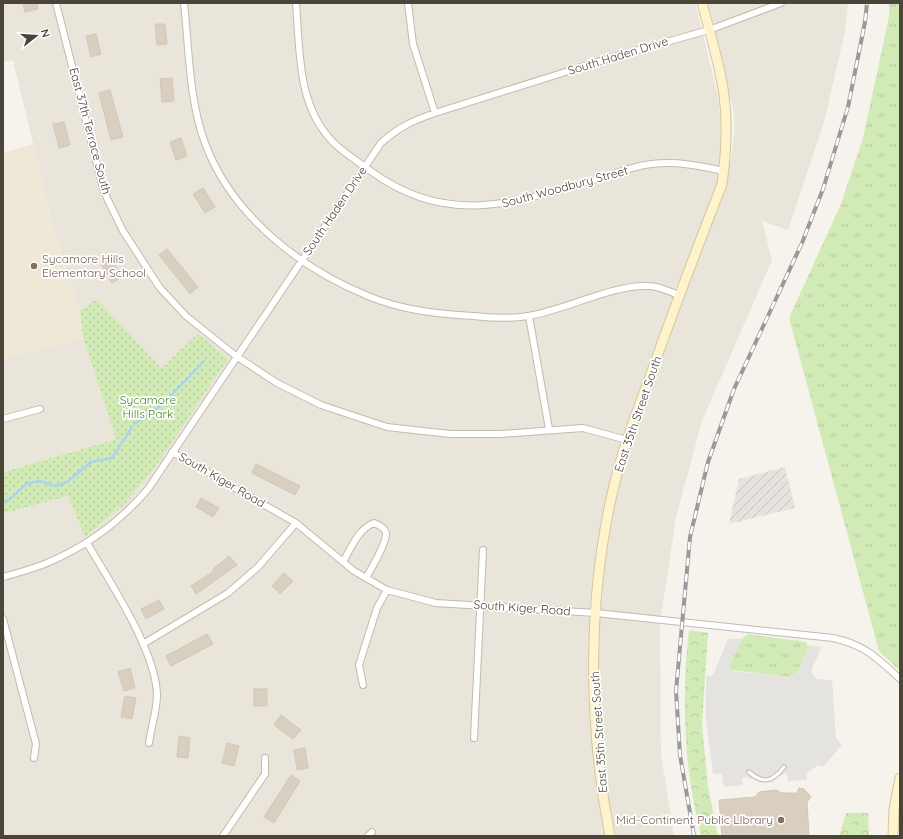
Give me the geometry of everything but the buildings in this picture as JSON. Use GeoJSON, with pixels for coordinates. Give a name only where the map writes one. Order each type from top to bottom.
{"type":"FeatureCollection","features":[{"type":"Feature","properties":{"kind":"main road","name":"East 35th Street South"},"geometry":{"type":"LineString","coordinates":[[610,836],[598,754],[594,664],[596,613],[601,560],[608,515],[627,440],[679,295],[722,184],[724,171],[726,129],[724,96],[718,64],[702,3]]}},
{"type":"Feature","properties":{"kind":"main road"},"geometry":{"type":"LineString","coordinates":[[893,836],[894,809],[900,778]]}},
{"type":"Feature","properties":{"kind":"street","name":"East 37th Terrace South"},"geometry":{"type":"LineString","coordinates":[[56,3],[104,192],[123,231],[160,288],[186,316],[236,356],[277,383],[321,405],[387,427],[450,434],[501,434],[549,429],[583,428],[627,440]]}},
{"type":"Feature","properties":{"kind":"street"},"geometry":{"type":"LineString","coordinates":[[184,3],[195,108],[205,143],[217,169],[233,194],[250,216],[273,238],[302,260],[368,296],[419,311],[498,318],[529,316],[630,287],[651,286],[679,295]]}},
{"type":"Feature","properties":{"kind":"street","name":"South Woodbury Street"},"geometry":{"type":"LineString","coordinates":[[296,3],[303,78],[309,105],[318,123],[335,144],[365,167],[400,188],[416,195],[446,203],[476,206],[518,201],[652,164],[695,164],[724,171]]}},
{"type":"Feature","properties":{"kind":"street","name":"South Haden Drive"},"geometry":{"type":"LineString","coordinates":[[3,577],[46,564],[87,543],[112,525],[137,502],[148,489],[236,356],[381,143],[397,129],[435,113],[613,57],[709,30],[781,3]]}},
{"type":"Feature","properties":{"kind":"street"},"geometry":{"type":"LineString","coordinates":[[410,4],[413,44],[435,113]]}},
{"type":"Feature","properties":{"kind":"street"},"geometry":{"type":"LineString","coordinates":[[529,316],[549,429]]}},
{"type":"Feature","properties":{"kind":"street"},"geometry":{"type":"LineString","coordinates":[[3,419],[40,409]]}},
{"type":"Feature","properties":{"kind":"street","name":"South Kiger Road"},"geometry":{"type":"LineString","coordinates":[[172,452],[296,523],[343,562],[387,590],[436,603],[596,613],[832,638],[851,642],[875,656],[900,679]]}},
{"type":"Feature","properties":{"kind":"street"},"geometry":{"type":"LineString","coordinates":[[142,644],[228,593],[258,568],[296,523]]}},
{"type":"Feature","properties":{"kind":"street"},"geometry":{"type":"LineString","coordinates":[[343,562],[360,534],[367,526],[374,523],[381,526],[386,532],[385,540],[366,578]]}},
{"type":"Feature","properties":{"kind":"street"},"geometry":{"type":"LineString","coordinates":[[87,543],[120,600],[154,670],[157,695],[149,743]]}},
{"type":"Feature","properties":{"kind":"street"},"geometry":{"type":"LineString","coordinates":[[474,738],[483,550]]}},
{"type":"Feature","properties":{"kind":"street"},"geometry":{"type":"LineString","coordinates":[[363,685],[358,665],[377,608],[387,590]]}},
{"type":"Feature","properties":{"kind":"street"},"geometry":{"type":"LineString","coordinates":[[3,619],[36,744],[34,758]]}},
{"type":"Feature","properties":{"kind":"street"},"geometry":{"type":"LineString","coordinates":[[223,836],[265,774],[265,758]]}},
{"type":"Feature","properties":{"kind":"lane"},"geometry":{"type":"LineString","coordinates":[[749,772],[760,780],[766,780],[773,778],[784,767]]}},
{"type":"Feature","properties":{"kind":"shaded area"},"geometry":{"type":"Polygon","coordinates":[[[3,3],[695,3],[718,96],[722,137],[719,160],[731,161],[735,127],[733,109],[708,3],[848,3],[845,32],[824,122],[788,230],[762,221],[772,260],[702,421],[676,517],[660,624],[661,755],[674,836],[3,836],[3,514],[68,496],[85,537],[126,503],[159,462],[228,359],[198,335],[161,369],[97,299],[79,310],[52,223],[13,60],[3,62],[3,3]]]}},
{"type":"Feature","properties":{"kind":"shaded area","name":"Sycamore Hills Elementary School"},"geometry":{"type":"Polygon","coordinates":[[[33,144],[52,223],[80,310],[83,338],[3,359],[3,153],[33,144]]]}},
{"type":"Feature","properties":{"kind":"shaded area"},"geometry":{"type":"Polygon","coordinates":[[[83,338],[116,439],[3,472],[3,359],[83,338]]]}},
{"type":"Feature","properties":{"kind":"shaded area"},"geometry":{"type":"Polygon","coordinates":[[[785,467],[795,508],[729,524],[739,479],[785,467]]]}},
{"type":"Feature","properties":{"kind":"shaded area"},"geometry":{"type":"Polygon","coordinates":[[[728,639],[742,639],[729,666],[731,671],[790,677],[797,672],[807,651],[808,645],[822,647],[812,668],[812,674],[817,679],[832,680],[836,738],[842,745],[823,767],[818,765],[807,773],[807,780],[788,781],[785,773],[772,782],[761,783],[747,777],[742,778],[743,785],[724,787],[722,773],[713,774],[706,719],[706,676],[713,675],[728,639]]]}},
{"type":"Feature","properties":{"kind":"green space"},"geometry":{"type":"Polygon","coordinates":[[[889,3],[900,3],[900,671],[879,651],[789,318],[841,204],[863,138],[889,17],[889,3]]]}},
{"type":"Feature","properties":{"kind":"green space","name":"Sycamore Hills Park"},"geometry":{"type":"Polygon","coordinates":[[[97,299],[161,368],[198,334],[228,359],[159,462],[126,503],[85,537],[68,496],[3,514],[3,472],[116,439],[83,338],[80,310],[97,299]]]}},
{"type":"Feature","properties":{"kind":"green space"},"geometry":{"type":"Polygon","coordinates":[[[689,630],[708,633],[702,724],[708,787],[718,836],[701,836],[691,785],[685,707],[685,681],[689,630]]]}},
{"type":"Feature","properties":{"kind":"green space"},"geometry":{"type":"Polygon","coordinates":[[[748,634],[806,642],[808,647],[807,651],[797,672],[790,677],[730,670],[729,666],[742,639],[748,634]]]}},
{"type":"Feature","properties":{"kind":"green space"},"geometry":{"type":"Polygon","coordinates":[[[846,813],[868,813],[869,836],[839,836],[846,813]]]}},
{"type":"Feature","properties":{"kind":"waterway"},"geometry":{"type":"LineString","coordinates":[[134,424],[163,404],[204,361]]}},
{"type":"Feature","properties":{"kind":"waterway"},"geometry":{"type":"LineString","coordinates":[[3,502],[10,499],[26,484],[39,481],[55,486],[67,482],[91,462],[112,458],[132,427]]}},
{"type":"Feature","properties":{"kind":"railway"},"geometry":{"type":"LineString","coordinates":[[694,836],[680,755],[676,691],[690,537],[708,462],[734,389],[802,243],[823,189],[848,107],[865,22],[867,3]]}},
{"type":"Feature","properties":{"kind":"place","name":"Sycamore Hills Elementary School"},"geometry":{"type":"Point","coordinates":[34,266]}},
{"type":"Feature","properties":{"kind":"place","name":"Mid-Continent Public LIbrary"},"geometry":{"type":"Point","coordinates":[781,820]}}]}
